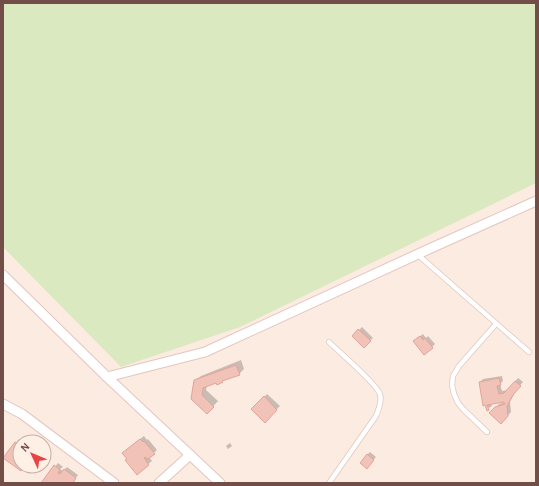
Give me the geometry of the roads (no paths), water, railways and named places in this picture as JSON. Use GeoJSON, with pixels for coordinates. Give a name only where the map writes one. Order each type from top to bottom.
{"type":"FeatureCollection","features":[{"type":"Feature","properties":{"kind":"street"},"geometry":{"type":"LineString","coordinates":[[107,377],[205,352],[536,201]]}},
{"type":"Feature","properties":{"kind":"street"},"geometry":{"type":"LineString","coordinates":[[3,275],[107,377],[220,483]]}},
{"type":"Feature","properties":{"kind":"street"},"geometry":{"type":"LineString","coordinates":[[3,404],[22,414],[114,483]]}},
{"type":"Feature","properties":{"kind":"street"},"geometry":{"type":"LineString","coordinates":[[159,483],[190,455]]}},
{"type":"Feature","properties":{"kind":"lane"},"geometry":{"type":"LineString","coordinates":[[417,254],[529,352]]}},
{"type":"Feature","properties":{"kind":"lane"},"geometry":{"type":"LineString","coordinates":[[487,432],[464,410],[458,402],[452,385],[453,376],[459,366],[496,324]]}},
{"type":"Feature","properties":{"kind":"lane"},"geometry":{"type":"LineString","coordinates":[[329,342],[371,383],[380,394],[380,405],[376,416],[330,483]]}}]}
